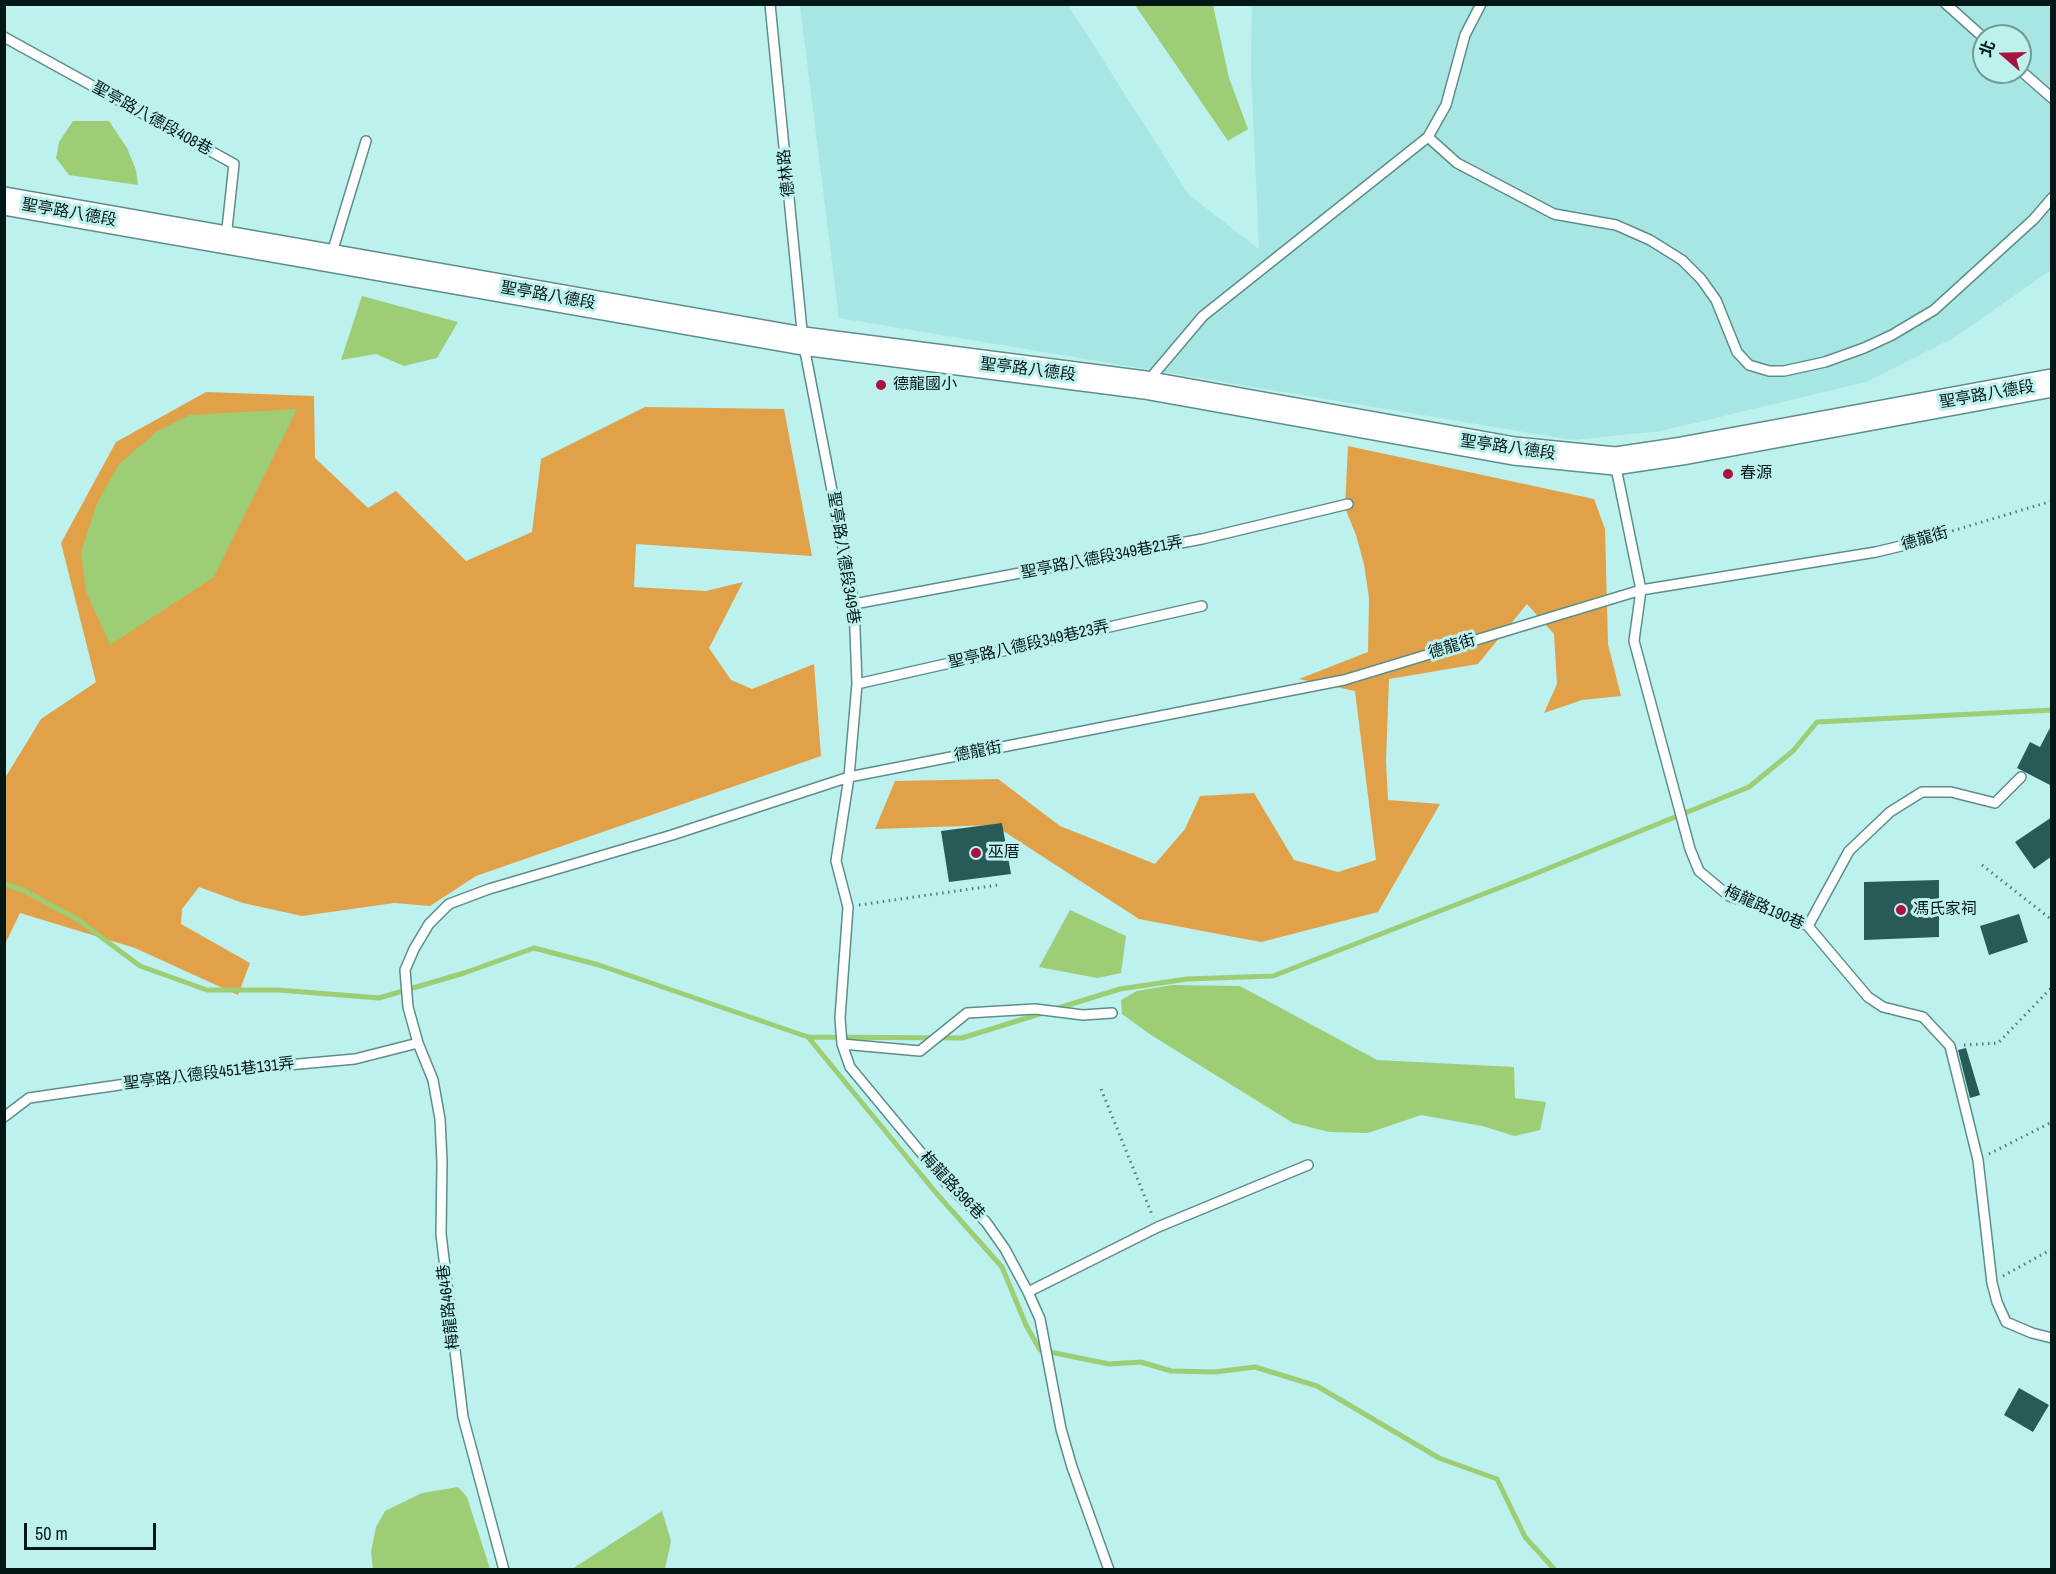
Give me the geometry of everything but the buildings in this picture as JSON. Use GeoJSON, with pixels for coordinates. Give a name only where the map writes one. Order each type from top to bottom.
{"type":"FeatureCollection","features":[{"type":"Feature","properties":{"kind":"street","name":"聖亭路八德段"},"geometry":{"type":"LineString","coordinates":[[4,201],[803,341],[1145,385],[1514,451],[1615,460],[1682,451],[2052,383]]}},
{"type":"Feature","properties":{"kind":"lane","name":"德林路"},"geometry":{"type":"LineString","coordinates":[[770,4],[803,341]]}},
{"type":"Feature","properties":{"kind":"lane"},"geometry":{"type":"LineString","coordinates":[[1145,385],[1203,316],[1428,137],[1446,105],[1466,35],[1481,4]]}},
{"type":"Feature","properties":{"kind":"lane"},"geometry":{"type":"LineString","coordinates":[[1946,4],[1972,27]]}},
{"type":"Feature","properties":{"kind":"lane","name":"聖亭路八德段408巷"},"geometry":{"type":"LineString","coordinates":[[4,37],[234,164],[226,240]]}},
{"type":"Feature","properties":{"kind":"lane"},"geometry":{"type":"LineString","coordinates":[[2032,80],[2052,98]]}},
{"type":"Feature","properties":{"kind":"lane"},"geometry":{"type":"LineString","coordinates":[[1428,137],[1457,163],[1554,214],[1616,225],[1650,240],[1682,260],[1701,279],[1716,300],[1737,352],[1749,365],[1769,371],[1784,371],[1825,362],[1864,348],[1892,335],[1934,310],[2034,219],[2052,198]]}},
{"type":"Feature","properties":{"kind":"lane"},"geometry":{"type":"LineString","coordinates":[[330,258],[366,141]]}},
{"type":"Feature","properties":{"kind":"lane","name":"聖亭路八德段349巷"},"geometry":{"type":"LineString","coordinates":[[803,341],[854,604],[857,684],[849,777]]}},
{"type":"Feature","properties":{"kind":"lane","name":"梅龍路190巷"},"geometry":{"type":"LineString","coordinates":[[1615,460],[1641,590],[1635,641],[1690,849],[1699,871],[1729,896],[1790,916],[1808,926],[1868,997],[1883,1007],[1923,1017],[1950,1046],[1978,1160],[1992,1283],[1997,1302],[2006,1322],[2032,1334],[2052,1338]]}},
{"type":"Feature","properties":{"kind":"lane","name":"聖亭路八德段349巷21弄"},"geometry":{"type":"LineString","coordinates":[[854,604],[1202,539],[1348,504]]}},
{"type":"Feature","properties":{"kind":"lane","name":"德龍街"},"geometry":{"type":"LineString","coordinates":[[418,1043],[408,1007],[405,970],[414,949],[429,924],[449,904],[489,889],[672,835],[849,777],[1344,680],[1641,590],[1901,546]]}},
{"type":"Feature","properties":{"kind":"lane","name":"聖亭路八德段349巷23弄"},"geometry":{"type":"LineString","coordinates":[[857,684],[1202,606]]}},
{"type":"Feature","properties":{"kind":"lane","name":"梅龍路396巷"},"geometry":{"type":"LineString","coordinates":[[849,777],[836,861],[848,907],[840,1018],[842,1044],[850,1067],[947,1184],[986,1222],[1005,1249],[1028,1292],[1040,1319],[1061,1429],[1109,1569]]}},
{"type":"Feature","properties":{"kind":"lane"},"geometry":{"type":"LineString","coordinates":[[1808,926],[1849,851],[1890,812],[1922,792],[1951,792],[1995,803],[2021,777]]}},
{"type":"Feature","properties":{"kind":"lane"},"geometry":{"type":"LineString","coordinates":[[842,1044],[920,1051],[967,1013],[1035,1009],[1083,1015],[1112,1012]]}},
{"type":"Feature","properties":{"kind":"lane","name":"聖亭路八德段451巷131弄"},"geometry":{"type":"LineString","coordinates":[[4,1117],[30,1098],[209,1072],[355,1059],[418,1043]]}},
{"type":"Feature","properties":{"kind":"lane","name":"梅龍路464巷"},"geometry":{"type":"LineString","coordinates":[[418,1043],[433,1080],[440,1119],[441,1234],[463,1417],[504,1569]]}},
{"type":"Feature","properties":{"kind":"lane"},"geometry":{"type":"LineString","coordinates":[[1028,1292],[1158,1227],[1308,1165]]}},
{"type":"Feature","properties":{"kind":"path","name":"德龍街"},"geometry":{"type":"LineString","coordinates":[[1901,546],[2052,501]]}},
{"type":"Feature","properties":{"kind":"path"},"geometry":{"type":"LineString","coordinates":[[1982,865],[2052,920]]}},
{"type":"Feature","properties":{"kind":"path"},"geometry":{"type":"LineString","coordinates":[[848,907],[998,885]]}},
{"type":"Feature","properties":{"kind":"path"},"geometry":{"type":"LineString","coordinates":[[1950,1046],[1998,1043],[2052,987]]}},
{"type":"Feature","properties":{"kind":"path"},"geometry":{"type":"LineString","coordinates":[[1101,1089],[1158,1227]]}},
{"type":"Feature","properties":{"kind":"path"},"geometry":{"type":"LineString","coordinates":[[1978,1160],[2052,1122]]}},
{"type":"Feature","properties":{"kind":"path"},"geometry":{"type":"LineString","coordinates":[[1992,1283],[2052,1249]]}},
{"type":"Feature","properties":{"kind":"shaded area"},"geometry":{"type":"Polygon","coordinates":[[[800,5],[1068,5],[1189,195],[1259,249],[1251,72],[1252,5],[2051,5],[2051,270],[1955,337],[1866,382],[1661,431],[1573,440],[839,318],[800,5]]]}},
{"type":"Feature","properties":{"kind":"shaded area"},"geometry":{"type":"Polygon","coordinates":[[[1135,5],[1213,5],[1229,78],[1248,129],[1228,141],[1135,5]]]}},
{"type":"Feature","properties":{"kind":"shaded area"},"geometry":{"type":"Polygon","coordinates":[[[73,121],[109,121],[127,148],[136,170],[138,185],[69,175],[56,158],[59,142],[73,121]]]}},
{"type":"Feature","properties":{"kind":"shaded area"},"geometry":{"type":"Polygon","coordinates":[[[362,296],[458,322],[437,358],[404,366],[376,354],[341,360],[362,296]]]}},
{"type":"Feature","properties":{"kind":"shaded area"},"geometry":{"type":"Polygon","coordinates":[[[206,392],[314,396],[315,458],[368,508],[396,491],[466,561],[532,532],[541,459],[645,407],[784,409],[812,556],[636,544],[634,587],[706,591],[743,582],[709,648],[731,680],[752,689],[814,664],[821,756],[476,876],[430,906],[394,903],[302,916],[243,903],[199,887],[182,909],[181,924],[250,963],[238,995],[135,948],[20,913],[5,944],[5,778],[41,719],[96,682],[61,543],[116,442],[206,392]]]}},
{"type":"Feature","properties":{"kind":"shaded area"},"geometry":{"type":"Polygon","coordinates":[[[297,409],[214,577],[110,645],[86,592],[81,552],[97,503],[119,464],[156,432],[190,415],[297,409]]]}},
{"type":"Feature","properties":{"kind":"shaded area"},"geometry":{"type":"Polygon","coordinates":[[[1348,446],[1594,499],[1605,529],[1608,644],[1621,696],[1582,700],[1544,713],[1557,684],[1554,634],[1527,604],[1478,664],[1389,679],[1386,761],[1388,800],[1440,804],[1378,912],[1261,942],[1139,919],[994,825],[875,829],[895,781],[998,779],[1060,826],[1155,864],[1185,829],[1200,796],[1254,793],[1294,860],[1338,872],[1376,860],[1355,691],[1299,679],[1368,652],[1369,598],[1364,564],[1345,508],[1348,446]]]}},
{"type":"Feature","properties":{"kind":"shaded area"},"geometry":{"type":"Polygon","coordinates":[[[1070,910],[1126,936],[1121,973],[1097,978],[1039,967],[1070,910]]]}},
{"type":"Feature","properties":{"kind":"shaded area"},"geometry":{"type":"Polygon","coordinates":[[[1172,985],[1240,986],[1377,1060],[1514,1067],[1515,1098],[1546,1102],[1540,1130],[1515,1136],[1482,1126],[1421,1115],[1368,1133],[1329,1132],[1293,1123],[1151,1035],[1122,1014],[1121,1000],[1137,991],[1172,985]]]}},
{"type":"Feature","properties":{"kind":"shaded area"},"geometry":{"type":"Polygon","coordinates":[[[458,1487],[467,1497],[490,1569],[373,1569],[371,1552],[376,1527],[385,1511],[422,1493],[458,1487]]]}},
{"type":"Feature","properties":{"kind":"shaded area"},"geometry":{"type":"Polygon","coordinates":[[[662,1511],[671,1541],[665,1569],[572,1569],[662,1511]]]}},
{"type":"Feature","properties":{"kind":"waterway"},"geometry":{"type":"LineString","coordinates":[[1055,1009],[1120,989],[1187,979],[1273,976],[1749,787],[1793,751],[1817,722],[2052,710]]}},
{"type":"Feature","properties":{"kind":"waterway"},"geometry":{"type":"LineString","coordinates":[[4,884],[23,890],[77,919],[140,966],[207,990],[278,990],[379,998],[464,973],[534,948],[599,965],[808,1037],[962,1038],[1046,1012]]}},
{"type":"Feature","properties":{"kind":"waterway"},"geometry":{"type":"LineString","coordinates":[[808,1037],[937,1194],[1002,1267],[1026,1325],[1040,1350],[1109,1364],[1141,1362],[1171,1371],[1215,1372],[1255,1367],[1317,1386],[1439,1458],[1497,1479],[1525,1537],[1555,1570]]}},
{"type":"Feature","properties":{"kind":"place","name":"德龍國小"},"geometry":{"type":"Point","coordinates":[881,385]}},
{"type":"Feature","properties":{"kind":"place","name":"春源"},"geometry":{"type":"Point","coordinates":[1728,474]}},
{"type":"Feature","properties":{"kind":"place","name":"巫厝"},"geometry":{"type":"Point","coordinates":[976,853]}},
{"type":"Feature","properties":{"kind":"place","name":"馮氏家祠"},"geometry":{"type":"Point","coordinates":[1901,910]}}]}
